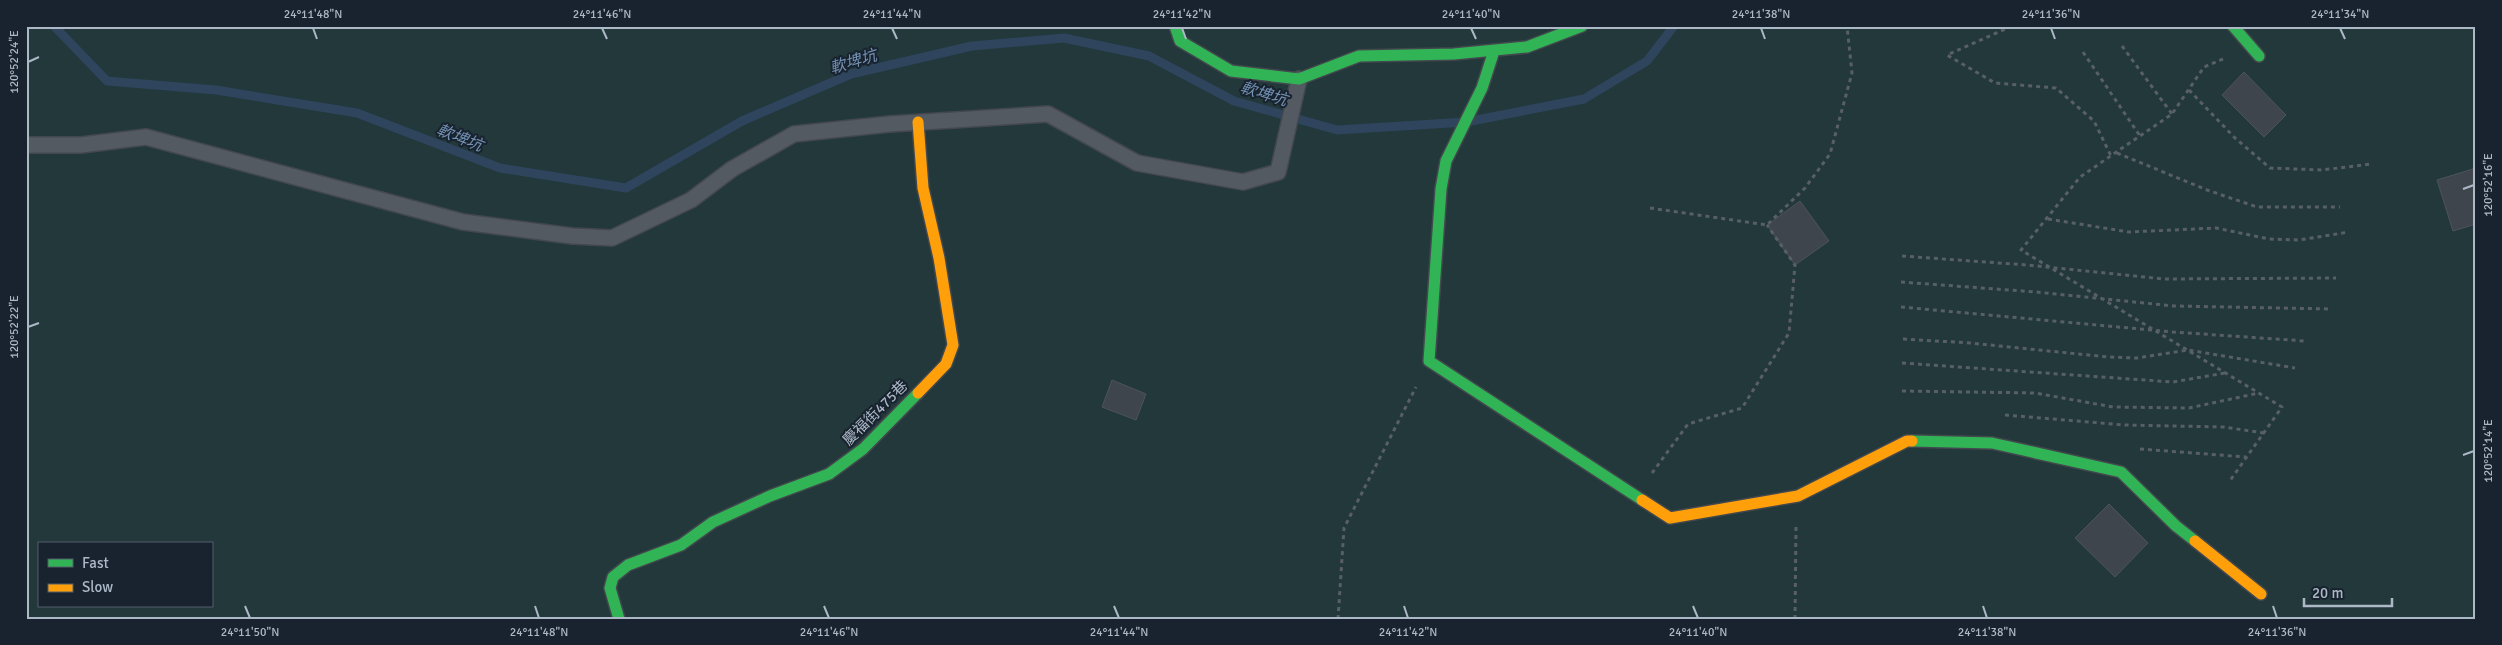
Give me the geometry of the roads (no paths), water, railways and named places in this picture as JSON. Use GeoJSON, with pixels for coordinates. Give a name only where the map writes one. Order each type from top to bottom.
{"type":"FeatureCollection","features":[{"type":"Feature","properties":{"kind":"street"},"geometry":{"type":"LineString","coordinates":[[1175,26],[1180,41],[1231,71],[1300,79],[1359,56],[1527,48],[1582,26]]}},
{"type":"Feature","properties":{"kind":"street"},"geometry":{"type":"LineString","coordinates":[[2233,26],[2259,56]]}},
{"type":"Feature","properties":{"kind":"street"},"geometry":{"type":"LineString","coordinates":[[1494,51],[1482,88],[1446,161],[1441,189],[1429,361],[1670,518],[1798,496],[1907,441],[1992,442],[2121,472],[2176,526],[2261,594]]}},
{"type":"Feature","properties":{"kind":"street","name":"慶福街475巷"},"geometry":{"type":"LineString","coordinates":[[619,619],[610,588],[613,577],[628,565],[681,545],[713,522],[770,496],[829,474],[862,449],[946,364],[953,344],[939,258],[923,188],[918,122]]}},
{"type":"Feature","properties":{"kind":"lane"},"geometry":{"type":"LineString","coordinates":[[26,145],[81,145],[146,137],[463,222],[572,236],[612,238],[691,200],[732,168],[794,134],[918,122],[1048,114],[1137,163],[1243,182],[1278,172],[1300,79]]}},
{"type":"Feature","properties":{"kind":"waterway","name":"軟埤坑"},"geometry":{"type":"LineString","coordinates":[[54,26],[107,81],[216,90],[357,113],[500,168],[626,188],[742,121],[851,74],[972,46],[1064,38],[1149,56],[1234,101],[1337,130],[1466,122],[1584,99],[1647,61],[1674,26]]}}]}
